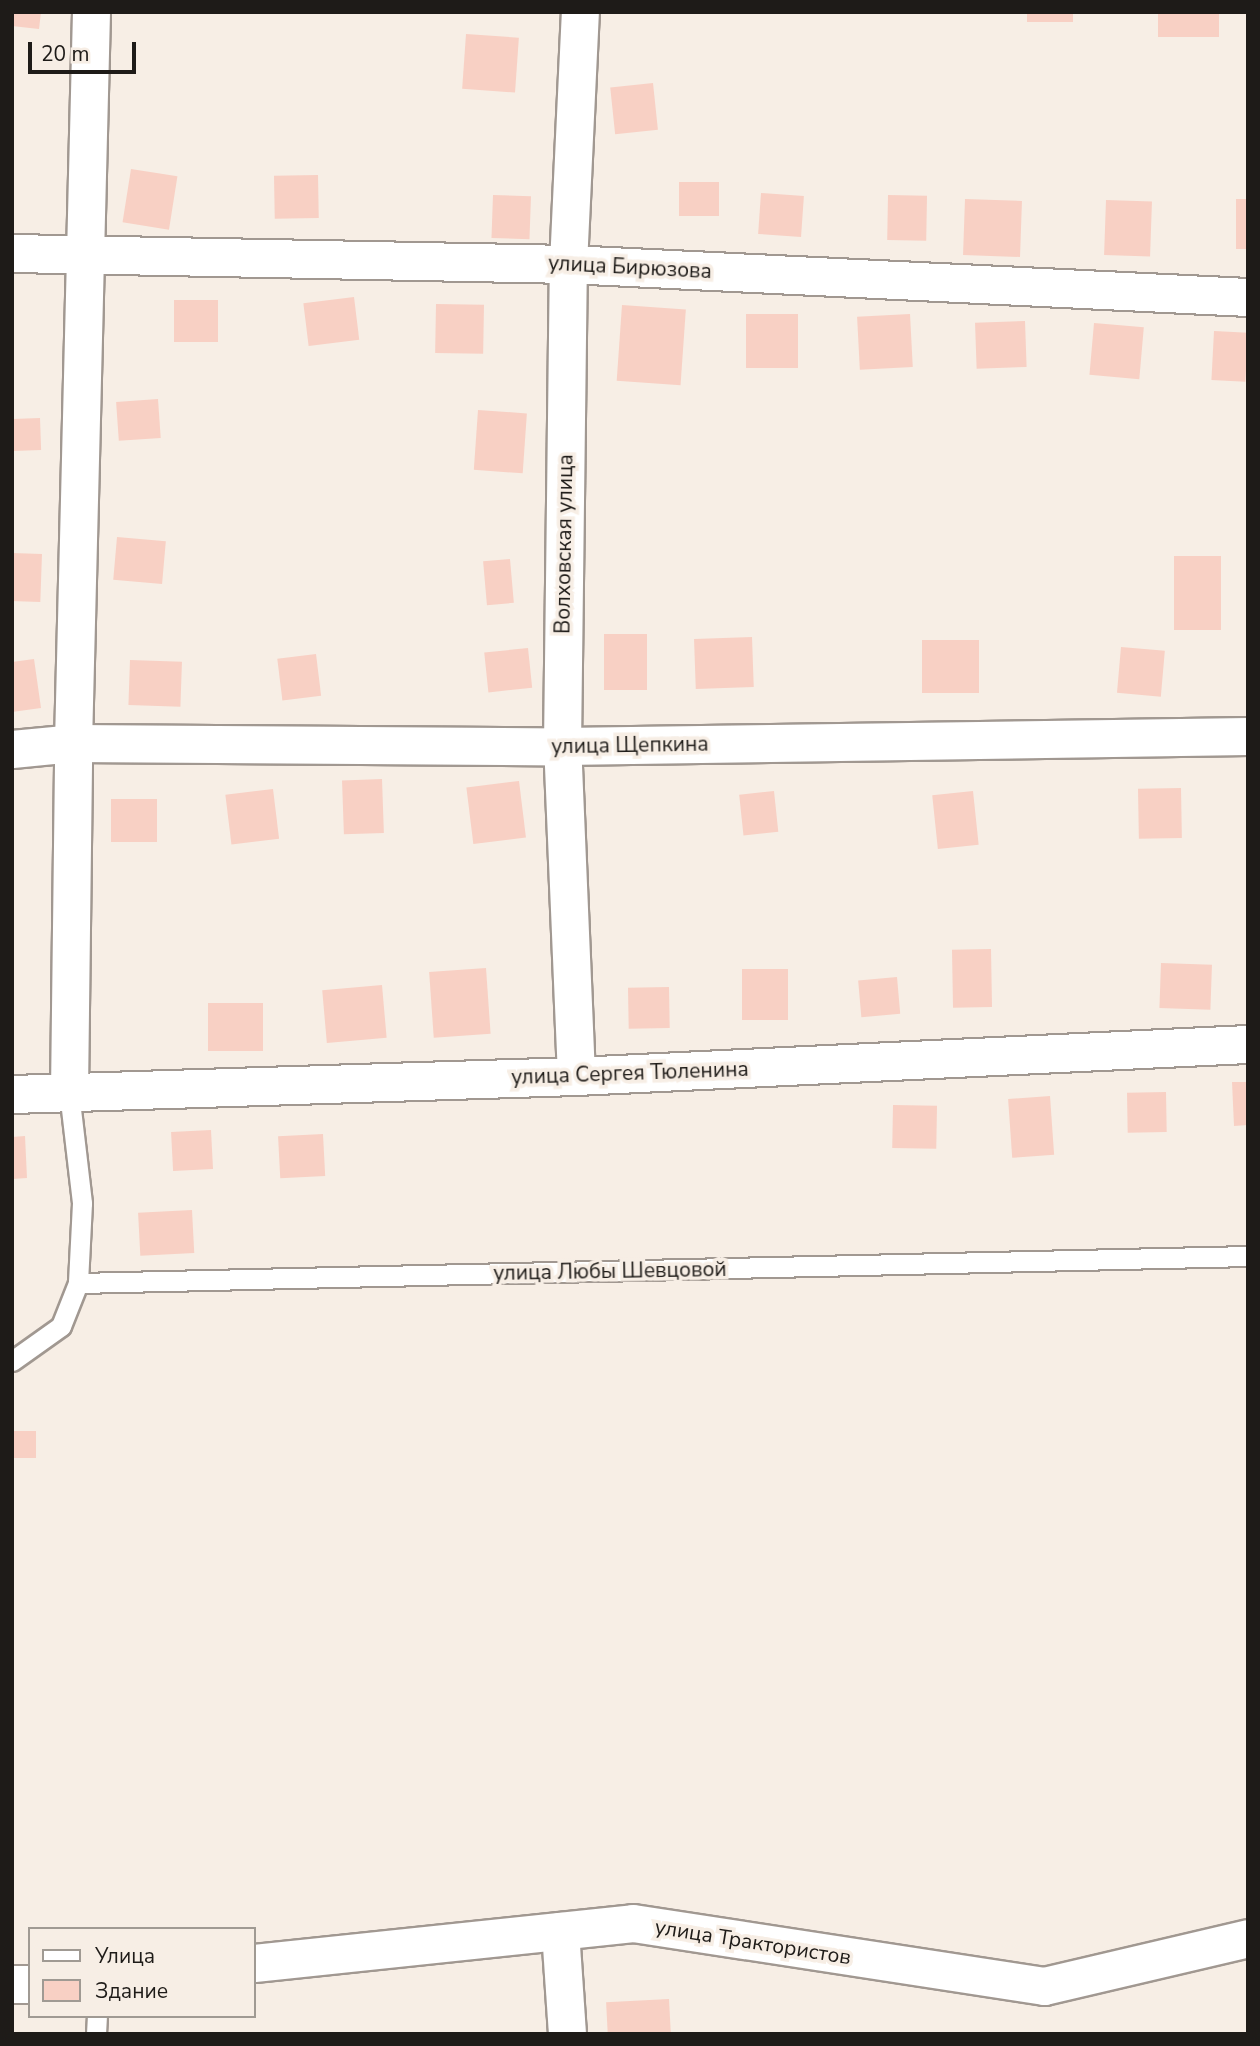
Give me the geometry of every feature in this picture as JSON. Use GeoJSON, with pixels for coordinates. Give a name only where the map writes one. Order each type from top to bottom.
{"type":"FeatureCollection","features":[{"type":"Feature","properties":{"kind":"street"},"geometry":{"type":"LineString","coordinates":[[69,1092],[73,743],[92,12]]}},
{"type":"Feature","properties":{"kind":"street","name":"Волховская улица"},"geometry":{"type":"LineString","coordinates":[[576,1076],[562,746],[568,264],[580,12]]}},
{"type":"Feature","properties":{"kind":"street","name":"улица Бирюзова"},"geometry":{"type":"LineString","coordinates":[[12,253],[568,264],[1248,297]]}},
{"type":"Feature","properties":{"kind":"street","name":"улица Щепкина"},"geometry":{"type":"LineString","coordinates":[[12,749],[73,743],[562,746],[1248,736]]}},
{"type":"Feature","properties":{"kind":"street","name":"улица Сергея Тюленина"},"geometry":{"type":"LineString","coordinates":[[12,1094],[576,1076],[1248,1044]]}},
{"type":"Feature","properties":{"kind":"street","name":"улица Трактористов"},"geometry":{"type":"LineString","coordinates":[[256,1963],[633,1923],[1044,1986],[1248,1938]]}},
{"type":"Feature","properties":{"kind":"street"},"geometry":{"type":"LineString","coordinates":[[560,1931],[567,2034]]}},
{"type":"Feature","properties":{"kind":"lane"},"geometry":{"type":"LineString","coordinates":[[12,1361],[61,1326],[78,1283],[82,1203],[69,1092]]}},
{"type":"Feature","properties":{"kind":"lane","name":"улица Любы Шевцовой"},"geometry":{"type":"LineString","coordinates":[[78,1283],[1248,1256]]}},
{"type":"Feature","properties":{"kind":"building"},"geometry":{"type":"Polygon","coordinates":[[[12,12],[41,12],[39,29],[12,26],[12,12]]]}},
{"type":"Feature","properties":{"kind":"building"},"geometry":{"type":"Polygon","coordinates":[[[1027,12],[1073,12],[1073,22],[1027,22],[1027,12]]]}},
{"type":"Feature","properties":{"kind":"building"},"geometry":{"type":"Polygon","coordinates":[[[1158,12],[1219,12],[1219,37],[1158,37],[1158,12]]]}},
{"type":"Feature","properties":{"kind":"building"},"geometry":{"type":"Polygon","coordinates":[[[466,34],[519,38],[515,93],[462,89],[466,34]]]}},
{"type":"Feature","properties":{"kind":"building"},"geometry":{"type":"Polygon","coordinates":[[[653,83],[658,130],[615,134],[610,87],[653,83]]]}},
{"type":"Feature","properties":{"kind":"building"},"geometry":{"type":"Polygon","coordinates":[[[131,169],[177,176],[169,230],[123,222],[131,169]]]}},
{"type":"Feature","properties":{"kind":"building"},"geometry":{"type":"Polygon","coordinates":[[[318,175],[319,218],[275,219],[274,176],[318,175]]]}},
{"type":"Feature","properties":{"kind":"building"},"geometry":{"type":"Polygon","coordinates":[[[679,182],[719,182],[719,216],[679,216],[679,182]]]}},
{"type":"Feature","properties":{"kind":"building"},"geometry":{"type":"Polygon","coordinates":[[[761,193],[804,196],[801,237],[758,234],[761,193]]]}},
{"type":"Feature","properties":{"kind":"building"},"geometry":{"type":"Polygon","coordinates":[[[493,195],[531,196],[529,239],[491,238],[493,195]]]}},
{"type":"Feature","properties":{"kind":"building"},"geometry":{"type":"Polygon","coordinates":[[[888,195],[927,196],[926,241],[887,240],[888,195]]]}},
{"type":"Feature","properties":{"kind":"building"},"geometry":{"type":"Polygon","coordinates":[[[965,199],[1022,201],[1020,257],[963,255],[965,199]]]}},
{"type":"Feature","properties":{"kind":"building"},"geometry":{"type":"Polygon","coordinates":[[[1236,199],[1248,199],[1248,249],[1236,249],[1236,199]]]}},
{"type":"Feature","properties":{"kind":"building"},"geometry":{"type":"Polygon","coordinates":[[[1106,200],[1152,202],[1150,257],[1104,255],[1106,200]]]}},
{"type":"Feature","properties":{"kind":"building"},"geometry":{"type":"Polygon","coordinates":[[[354,297],[359,340],[309,346],[303,303],[354,297]]]}},
{"type":"Feature","properties":{"kind":"building"},"geometry":{"type":"Polygon","coordinates":[[[174,300],[218,300],[218,342],[174,342],[174,300]]]}},
{"type":"Feature","properties":{"kind":"building"},"geometry":{"type":"Polygon","coordinates":[[[436,304],[484,305],[483,354],[435,353],[436,304]]]}},
{"type":"Feature","properties":{"kind":"building"},"geometry":{"type":"Polygon","coordinates":[[[622,305],[686,309],[681,385],[617,381],[622,305]]]}},
{"type":"Feature","properties":{"kind":"building"},"geometry":{"type":"Polygon","coordinates":[[[746,314],[798,314],[798,368],[746,368],[746,314]]]}},
{"type":"Feature","properties":{"kind":"building"},"geometry":{"type":"Polygon","coordinates":[[[910,314],[913,367],[860,370],[857,317],[910,314]]]}},
{"type":"Feature","properties":{"kind":"building"},"geometry":{"type":"Polygon","coordinates":[[[1025,321],[1027,367],[977,369],[975,323],[1025,321]]]}},
{"type":"Feature","properties":{"kind":"building"},"geometry":{"type":"Polygon","coordinates":[[[1094,323],[1144,327],[1139,379],[1089,375],[1094,323]]]}},
{"type":"Feature","properties":{"kind":"building"},"geometry":{"type":"Polygon","coordinates":[[[1214,331],[1248,333],[1245,382],[1211,380],[1214,331]]]}},
{"type":"Feature","properties":{"kind":"building"},"geometry":{"type":"Polygon","coordinates":[[[158,399],[161,438],[119,441],[116,402],[158,399]]]}},
{"type":"Feature","properties":{"kind":"building"},"geometry":{"type":"Polygon","coordinates":[[[478,410],[527,413],[523,473],[474,470],[478,410]]]}},
{"type":"Feature","properties":{"kind":"building"},"geometry":{"type":"Polygon","coordinates":[[[40,418],[41,450],[13,451],[12,419],[40,418]]]}},
{"type":"Feature","properties":{"kind":"building"},"geometry":{"type":"Polygon","coordinates":[[[117,537],[166,541],[162,584],[113,580],[117,537]]]}},
{"type":"Feature","properties":{"kind":"building"},"geometry":{"type":"Polygon","coordinates":[[[12,553],[42,554],[40,602],[12,601],[12,553]]]}},
{"type":"Feature","properties":{"kind":"building"},"geometry":{"type":"Polygon","coordinates":[[[1174,556],[1221,556],[1221,630],[1174,630],[1174,556]]]}},
{"type":"Feature","properties":{"kind":"building"},"geometry":{"type":"Polygon","coordinates":[[[510,559],[514,603],[487,605],[483,561],[510,559]]]}},
{"type":"Feature","properties":{"kind":"building"},"geometry":{"type":"Polygon","coordinates":[[[604,634],[647,634],[647,690],[604,690],[604,634]]]}},
{"type":"Feature","properties":{"kind":"building"},"geometry":{"type":"Polygon","coordinates":[[[752,637],[754,687],[696,689],[694,639],[752,637]]]}},
{"type":"Feature","properties":{"kind":"building"},"geometry":{"type":"Polygon","coordinates":[[[922,640],[979,640],[979,693],[922,693],[922,640]]]}},
{"type":"Feature","properties":{"kind":"building"},"geometry":{"type":"Polygon","coordinates":[[[1121,647],[1165,651],[1161,697],[1117,693],[1121,647]]]}},
{"type":"Feature","properties":{"kind":"building"},"geometry":{"type":"Polygon","coordinates":[[[528,648],[532,688],[488,692],[484,653],[528,648]]]}},
{"type":"Feature","properties":{"kind":"building"},"geometry":{"type":"Polygon","coordinates":[[[316,654],[321,696],[282,700],[277,659],[316,654]]]}},
{"type":"Feature","properties":{"kind":"building"},"geometry":{"type":"Polygon","coordinates":[[[34,659],[41,708],[12,712],[12,662],[34,659]]]}},
{"type":"Feature","properties":{"kind":"building"},"geometry":{"type":"Polygon","coordinates":[[[130,660],[182,662],[180,707],[128,705],[130,660]]]}},
{"type":"Feature","properties":{"kind":"building"},"geometry":{"type":"Polygon","coordinates":[[[382,779],[384,833],[344,834],[342,780],[382,779]]]}},
{"type":"Feature","properties":{"kind":"building"},"geometry":{"type":"Polygon","coordinates":[[[519,781],[526,838],[473,844],[466,787],[519,781]]]}},
{"type":"Feature","properties":{"kind":"building"},"geometry":{"type":"Polygon","coordinates":[[[1181,788],[1182,838],[1139,839],[1138,789],[1181,788]]]}},
{"type":"Feature","properties":{"kind":"building"},"geometry":{"type":"Polygon","coordinates":[[[273,789],[279,839],[231,844],[225,795],[273,789]]]}},
{"type":"Feature","properties":{"kind":"building"},"geometry":{"type":"Polygon","coordinates":[[[774,791],[778,832],[743,835],[739,795],[774,791]]]}},
{"type":"Feature","properties":{"kind":"building"},"geometry":{"type":"Polygon","coordinates":[[[973,791],[979,845],[938,849],[932,795],[973,791]]]}},
{"type":"Feature","properties":{"kind":"building"},"geometry":{"type":"Polygon","coordinates":[[[111,799],[157,799],[157,842],[111,842],[111,799]]]}},
{"type":"Feature","properties":{"kind":"building"},"geometry":{"type":"Polygon","coordinates":[[[991,949],[992,1007],[953,1008],[952,950],[991,949]]]}},
{"type":"Feature","properties":{"kind":"building"},"geometry":{"type":"Polygon","coordinates":[[[1161,963],[1212,965],[1210,1010],[1159,1008],[1161,963]]]}},
{"type":"Feature","properties":{"kind":"building"},"geometry":{"type":"Polygon","coordinates":[[[486,968],[491,1034],[434,1038],[429,972],[486,968]]]}},
{"type":"Feature","properties":{"kind":"building"},"geometry":{"type":"Polygon","coordinates":[[[742,969],[788,969],[788,1020],[742,1020],[742,969]]]}},
{"type":"Feature","properties":{"kind":"building"},"geometry":{"type":"Polygon","coordinates":[[[897,977],[900,1014],[861,1017],[858,980],[897,977]]]}},
{"type":"Feature","properties":{"kind":"building"},"geometry":{"type":"Polygon","coordinates":[[[382,985],[387,1038],[327,1043],[322,990],[382,985]]]}},
{"type":"Feature","properties":{"kind":"building"},"geometry":{"type":"Polygon","coordinates":[[[669,987],[670,1028],[629,1029],[628,988],[669,987]]]}},
{"type":"Feature","properties":{"kind":"building"},"geometry":{"type":"Polygon","coordinates":[[[208,1003],[263,1003],[263,1051],[208,1051],[208,1003]]]}},
{"type":"Feature","properties":{"kind":"building"},"geometry":{"type":"Polygon","coordinates":[[[1232,1082],[1248,1082],[1248,1125],[1234,1126],[1232,1082]]]}},
{"type":"Feature","properties":{"kind":"building"},"geometry":{"type":"Polygon","coordinates":[[[1166,1092],[1167,1132],[1128,1133],[1127,1093],[1166,1092]]]}},
{"type":"Feature","properties":{"kind":"building"},"geometry":{"type":"Polygon","coordinates":[[[1050,1096],[1054,1155],[1012,1158],[1008,1099],[1050,1096]]]}},
{"type":"Feature","properties":{"kind":"building"},"geometry":{"type":"Polygon","coordinates":[[[893,1105],[937,1106],[936,1149],[892,1148],[893,1105]]]}},
{"type":"Feature","properties":{"kind":"building"},"geometry":{"type":"Polygon","coordinates":[[[211,1130],[213,1169],[173,1171],[171,1132],[211,1130]]]}},
{"type":"Feature","properties":{"kind":"building"},"geometry":{"type":"Polygon","coordinates":[[[323,1134],[325,1176],[280,1178],[278,1136],[323,1134]]]}},
{"type":"Feature","properties":{"kind":"building"},"geometry":{"type":"Polygon","coordinates":[[[25,1136],[27,1178],[12,1179],[12,1137],[25,1136]]]}},
{"type":"Feature","properties":{"kind":"building"},"geometry":{"type":"Polygon","coordinates":[[[192,1210],[194,1253],[140,1256],[138,1213],[192,1210]]]}},
{"type":"Feature","properties":{"kind":"building"},"geometry":{"type":"Polygon","coordinates":[[[12,1431],[36,1431],[36,1458],[12,1458],[12,1431]]]}},
{"type":"Feature","properties":{"kind":"building"},"geometry":{"type":"Polygon","coordinates":[[[669,1999],[671,2034],[608,2034],[606,2002],[669,1999]]]}}]}
